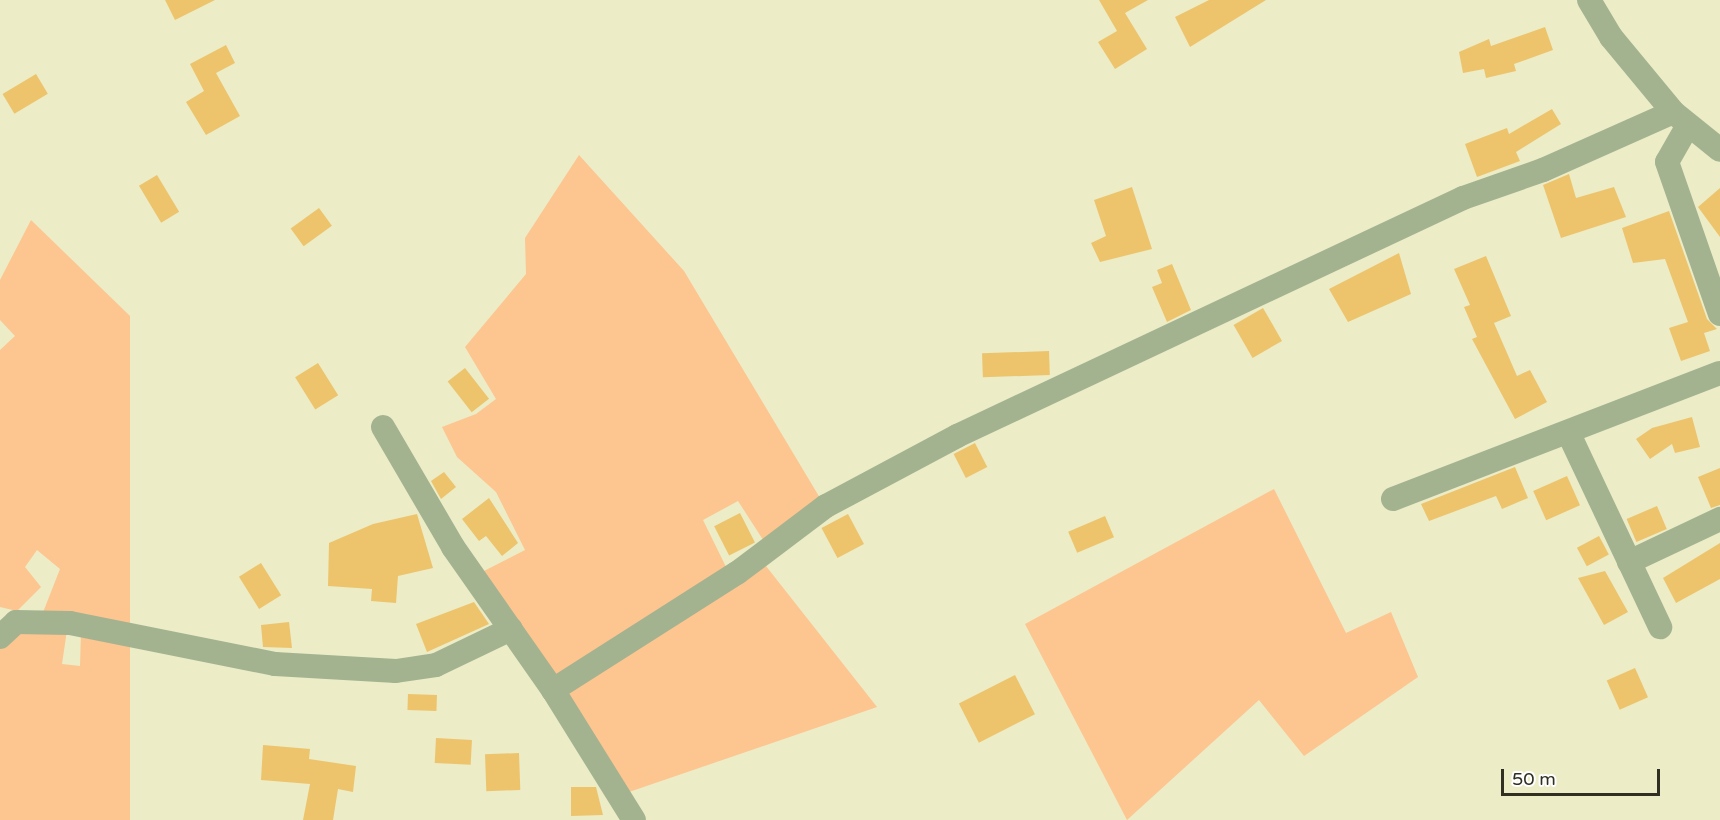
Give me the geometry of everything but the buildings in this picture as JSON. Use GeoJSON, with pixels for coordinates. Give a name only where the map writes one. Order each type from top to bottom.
{"type":"FeatureCollection","features":[{"type":"Feature","properties":{"kind":"street"},"geometry":{"type":"LineString","coordinates":[[1589,0],[1611,37],[1680,120],[1720,150]]}},
{"type":"Feature","properties":{"kind":"street"},"geometry":{"type":"LineString","coordinates":[[1680,120],[1667,162],[1720,314]]}},
{"type":"Feature","properties":{"kind":"street"},"geometry":{"type":"LineString","coordinates":[[553,690],[737,573],[826,506],[957,436],[1463,198],[1680,120]]}},
{"type":"Feature","properties":{"kind":"street"},"geometry":{"type":"LineString","coordinates":[[1393,499],[1720,373]]}},
{"type":"Feature","properties":{"kind":"street"},"geometry":{"type":"LineString","coordinates":[[383,427],[453,547],[553,690],[634,820]]}},
{"type":"Feature","properties":{"kind":"street"},"geometry":{"type":"LineString","coordinates":[[1569,432],[1660,627]]}},
{"type":"Feature","properties":{"kind":"street"},"geometry":{"type":"LineString","coordinates":[[1629,562],[1720,519]]}},
{"type":"Feature","properties":{"kind":"street"},"geometry":{"type":"LineString","coordinates":[[0,637],[16,622],[70,623],[275,664],[396,671],[436,665],[511,629]]}},
{"type":"Feature","properties":{"kind":"shaded area"},"geometry":{"type":"Polygon","coordinates":[[[579,155],[684,271],[820,498],[767,546],[738,501],[703,520],[728,571],[554,687],[478,574],[525,550],[496,492],[457,457],[442,427],[476,414],[496,399],[465,347],[526,274],[525,238],[579,155]]]}},
{"type":"Feature","properties":{"kind":"shaded area"},"geometry":{"type":"Polygon","coordinates":[[[31,220],[130,316],[130,628],[42,615],[60,569],[37,550],[25,567],[41,587],[17,611],[0,607],[0,350],[15,336],[0,320],[0,280],[31,220]]]}},
{"type":"Feature","properties":{"kind":"shaded area"},"geometry":{"type":"Polygon","coordinates":[[[1274,489],[1346,633],[1391,612],[1418,677],[1304,756],[1259,700],[1127,820],[1025,624],[1274,489]]]}},
{"type":"Feature","properties":{"kind":"shaded area"},"geometry":{"type":"Polygon","coordinates":[[[762,561],[877,707],[629,792],[558,691],[762,561]]]}},
{"type":"Feature","properties":{"kind":"shaded area"},"geometry":{"type":"Polygon","coordinates":[[[26,627],[67,630],[62,664],[80,666],[81,632],[130,641],[130,820],[0,820],[0,649],[26,627]]]}}]}
